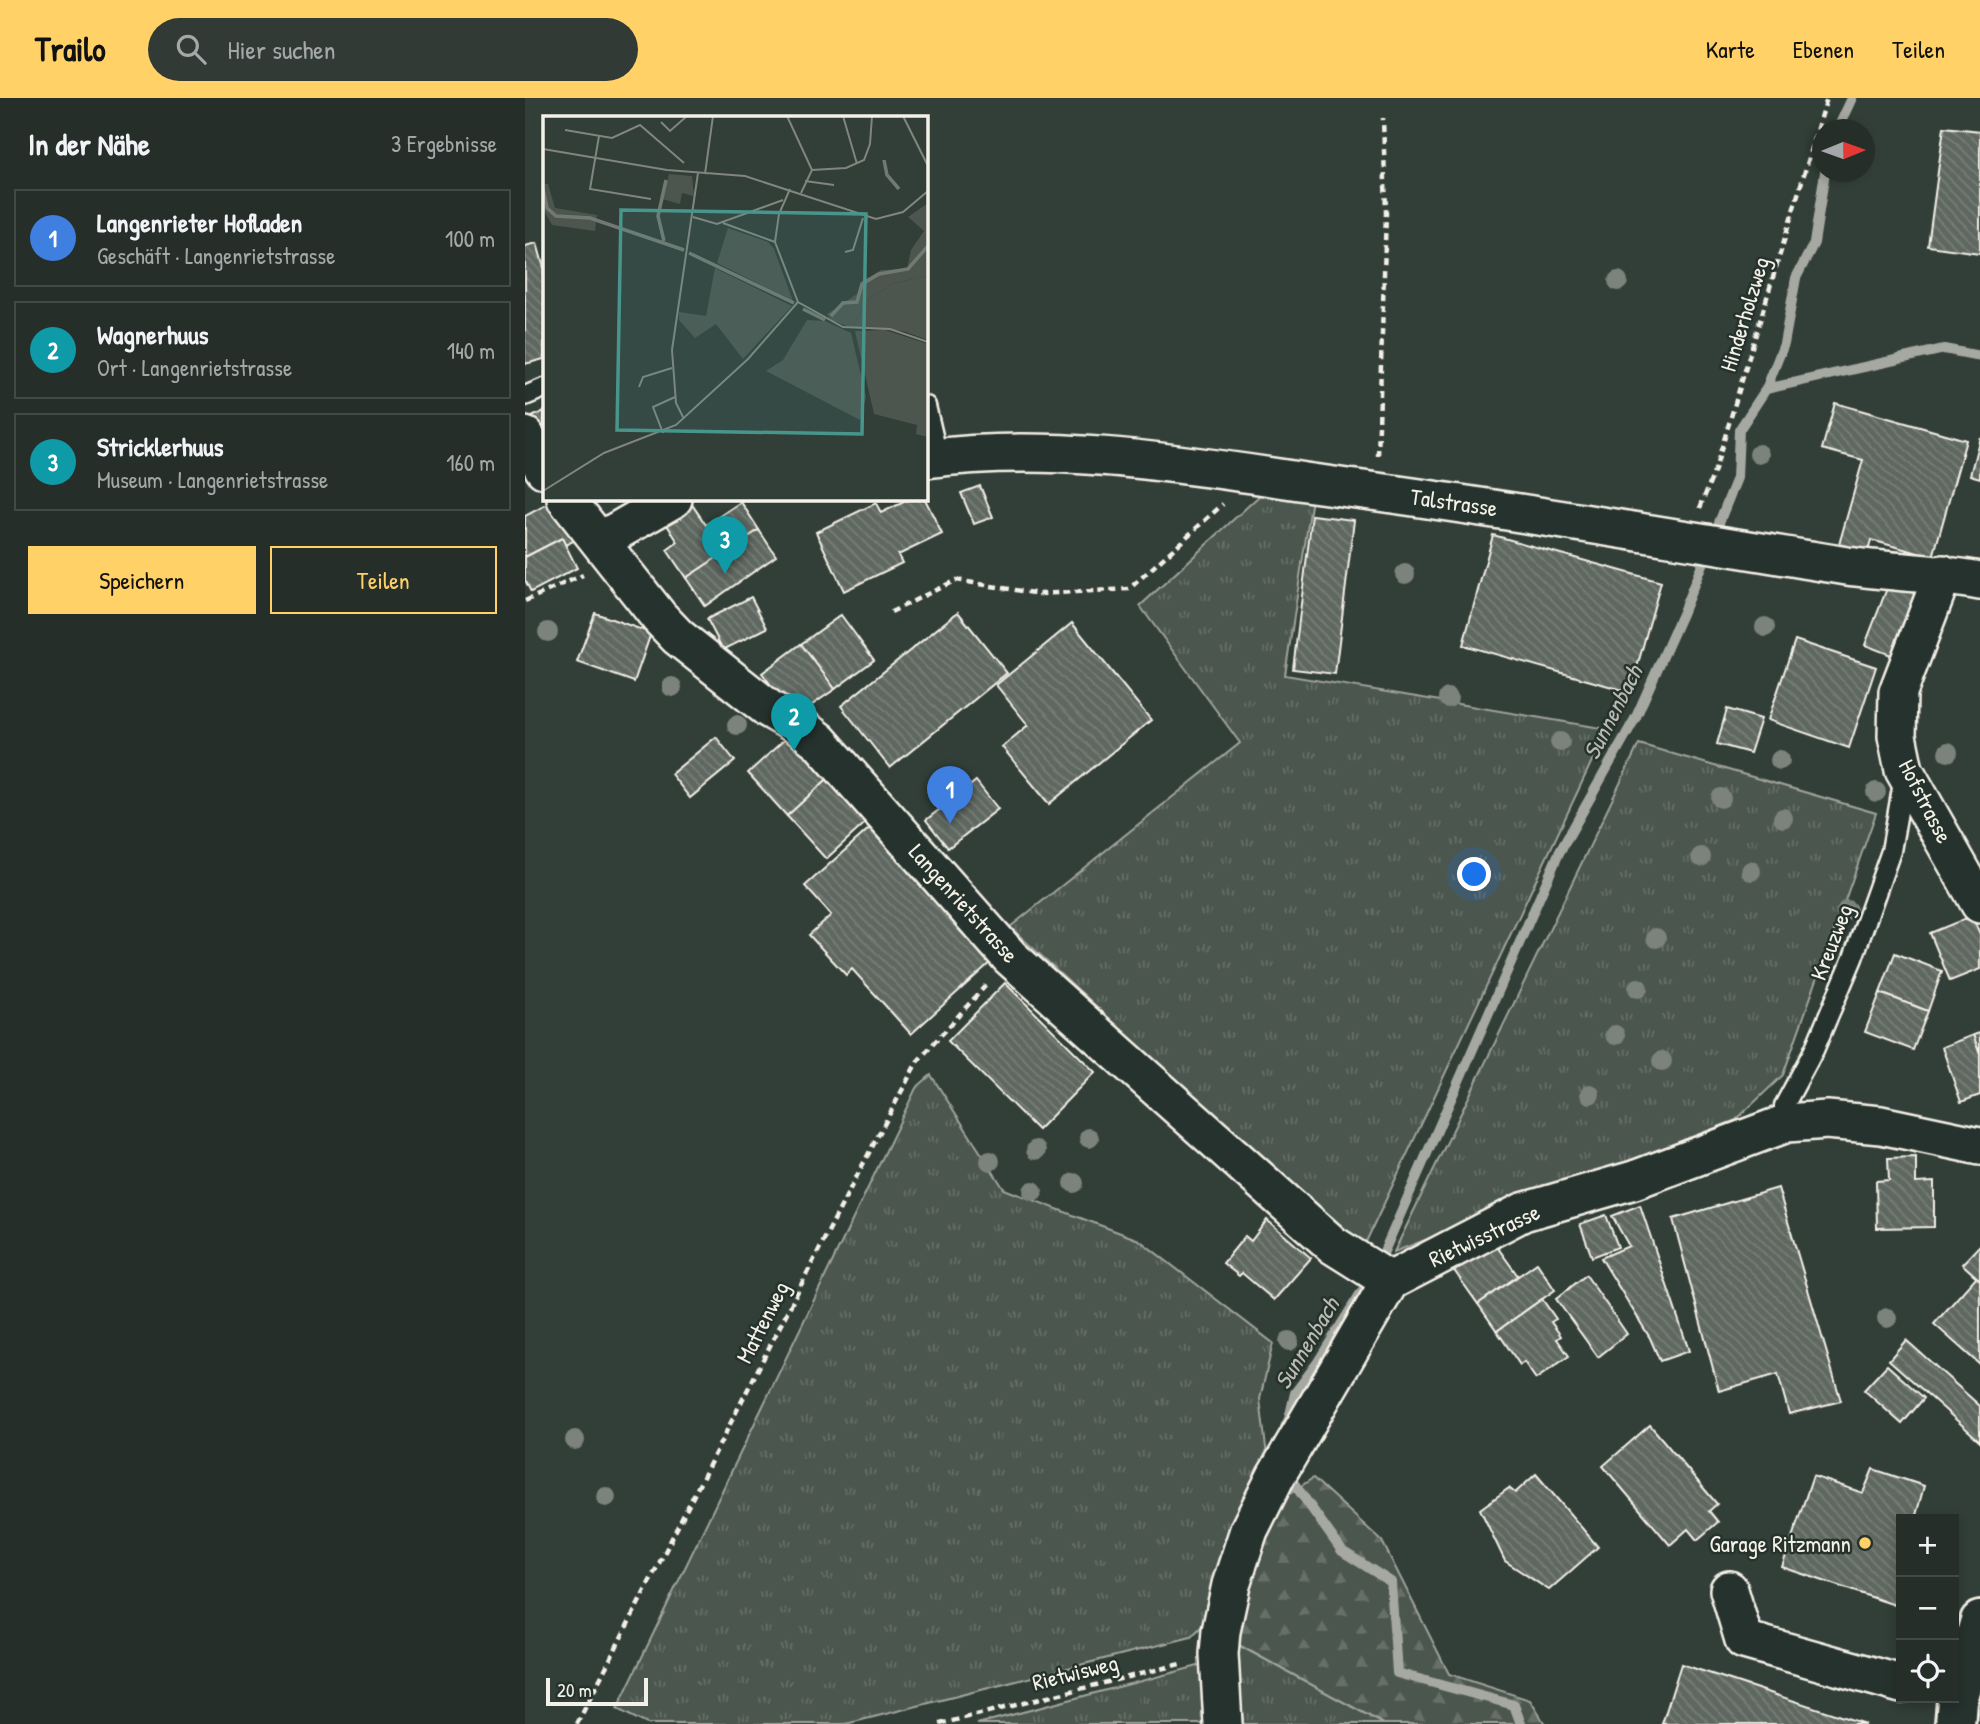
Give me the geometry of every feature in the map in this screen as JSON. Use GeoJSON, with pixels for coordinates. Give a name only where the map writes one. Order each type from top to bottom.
{"type":"FeatureCollection","features":[{"type":"Feature","properties":{"kind":"main road"},"geometry":{"type":"LineString","coordinates":[[1954,1707],[1980,1621]]}},
{"type":"Feature","properties":{"kind":"street"},"geometry":{"type":"LineString","coordinates":[[525,436],[543,467]]}},
{"type":"Feature","properties":{"kind":"street","name":"Talstrasse"},"geometry":{"type":"LineString","coordinates":[[932,458],[998,453],[1102,457],[1377,492],[1851,566],[1943,574],[1980,581]]}},
{"type":"Feature","properties":{"kind":"street","name":"Langenrietstrasse"},"geometry":{"type":"LineString","coordinates":[[567,500],[659,617],[678,637],[769,709],[819,741],[1010,957],[1333,1245],[1390,1281]]}},
{"type":"Feature","properties":{"kind":"street"},"geometry":{"type":"LineString","coordinates":[[608,550],[672,500]]}},
{"type":"Feature","properties":{"kind":"street","name":"Hofstrasse"},"geometry":{"type":"LineString","coordinates":[[1943,574],[1898,692],[1897,736],[1904,770],[1980,904]]}},
{"type":"Feature","properties":{"kind":"street","name":"Rietwisstrasse"},"geometry":{"type":"LineString","coordinates":[[1390,1281],[1523,1212],[1634,1180],[1787,1123],[1827,1120],[1881,1125],[1980,1146]]}},
{"type":"Feature","properties":{"kind":"street"},"geometry":{"type":"LineString","coordinates":[[1223,1724],[1219,1654],[1221,1631],[1231,1585],[1258,1512],[1276,1476],[1390,1281]]}},
{"type":"Feature","properties":{"kind":"street"},"geometry":{"type":"LineString","coordinates":[[1729,1590],[1744,1640],[1896,1683]]}},
{"type":"Feature","properties":{"kind":"lane"},"geometry":{"type":"LineString","coordinates":[[525,396],[543,388]]}},
{"type":"Feature","properties":{"kind":"lane"},"geometry":{"type":"LineString","coordinates":[[927,415],[932,458]]}},
{"type":"Feature","properties":{"kind":"lane","name":"Kreuzweg"},"geometry":{"type":"LineString","coordinates":[[1787,1123],[1784,1106],[1814,1050],[1853,958],[1891,851],[1904,770]]}},
{"type":"Feature","properties":{"kind":"path","name":"Hinderholzweg"},"geometry":{"type":"LineString","coordinates":[[1702,541],[1715,470],[1827,98]]}},
{"type":"Feature","properties":{"kind":"path"},"geometry":{"type":"LineString","coordinates":[[1377,492],[1386,213],[1383,118]]}},
{"type":"Feature","properties":{"kind":"path"},"geometry":{"type":"LineString","coordinates":[[891,612],[956,580],[1039,594],[1129,589],[1255,475]]}},
{"type":"Feature","properties":{"kind":"path"},"geometry":{"type":"LineString","coordinates":[[525,601],[608,550]]}},
{"type":"Feature","properties":{"kind":"path","name":"Mattenweg"},"geometry":{"type":"LineString","coordinates":[[577,1724],[844,1199],[917,1062],[1010,957]]}},
{"type":"Feature","properties":{"kind":"path","name":"Rietwisweg"},"geometry":{"type":"LineString","coordinates":[[940,1724],[1219,1654]]}},
{"type":"Feature","properties":{"kind":"green space"},"geometry":{"type":"Polygon","coordinates":[[[1260,495],[1312,498],[1285,675],[1607,729],[1365,1244],[1347,1237],[1010,927],[1240,743],[1140,606],[1260,495]]]}},
{"type":"Feature","properties":{"kind":"green space"},"geometry":{"type":"Polygon","coordinates":[[[1639,744],[1876,813],[1783,1075],[1736,1120],[1394,1252],[1639,744]]]}},
{"type":"Feature","properties":{"kind":"green space"},"geometry":{"type":"Polygon","coordinates":[[[931,1075],[1004,1189],[1139,1240],[1273,1343],[1260,1399],[1268,1464],[1210,1618],[1191,1637],[846,1724],[647,1724],[617,1709],[916,1088],[931,1075]]]}},
{"type":"Feature","properties":{"kind":"green space"},"geometry":{"type":"Polygon","coordinates":[[[1313,1478],[1382,1541],[1449,1674],[1530,1700],[1545,1724],[1384,1724],[1228,1639],[1276,1503],[1313,1478]]]}},
{"type":"Feature","properties":{"kind":"green space"},"geometry":{"type":"Polygon","coordinates":[[[1227,1639],[1384,1724],[1233,1724],[1227,1639]]]}},
{"type":"Feature","properties":{"kind":"green space"},"geometry":{"type":"Polygon","coordinates":[[[1202,1665],[1213,1724],[977,1724],[1202,1665]]]}},
{"type":"Feature","properties":{"kind":"building"},"geometry":{"type":"Polygon","coordinates":[[[1944,127],[1980,131],[1980,253],[1928,246],[1944,127]]]}},
{"type":"Feature","properties":{"kind":"building"},"geometry":{"type":"Polygon","coordinates":[[[537,243],[543,264],[543,359],[525,364],[525,246],[537,243]]]}},
{"type":"Feature","properties":{"kind":"building"},"geometry":{"type":"Polygon","coordinates":[[[1835,403],[1966,440],[1933,557],[1871,540],[1867,556],[1838,548],[1863,460],[1822,449],[1835,403]]]}},
{"type":"Feature","properties":{"kind":"building"},"geometry":{"type":"Polygon","coordinates":[[[543,412],[543,438],[532,417],[543,412]]]}},
{"type":"Feature","properties":{"kind":"building"},"geometry":{"type":"Polygon","coordinates":[[[1980,437],[1980,478],[1970,475],[1980,437]]]}},
{"type":"Feature","properties":{"kind":"building"},"geometry":{"type":"Polygon","coordinates":[[[980,486],[993,517],[974,524],[961,493],[980,486]]]}},
{"type":"Feature","properties":{"kind":"building"},"geometry":{"type":"Polygon","coordinates":[[[558,500],[580,538],[565,545],[562,538],[525,557],[525,516],[558,500]]]}},
{"type":"Feature","properties":{"kind":"building"},"geometry":{"type":"Polygon","coordinates":[[[689,500],[706,525],[741,502],[759,530],[686,578],[667,550],[678,542],[662,517],[689,500]]]}},
{"type":"Feature","properties":{"kind":"building"},"geometry":{"type":"Polygon","coordinates":[[[908,500],[925,500],[942,534],[898,555],[902,563],[844,591],[816,532],[876,503],[881,513],[908,500]]]}},
{"type":"Feature","properties":{"kind":"building"},"geometry":{"type":"Polygon","coordinates":[[[1312,515],[1354,520],[1335,674],[1293,669],[1312,515]]]}},
{"type":"Feature","properties":{"kind":"building"},"geometry":{"type":"Polygon","coordinates":[[[759,530],[776,556],[705,606],[686,578],[759,530]]]}},
{"type":"Feature","properties":{"kind":"building"},"geometry":{"type":"Polygon","coordinates":[[[1493,535],[1661,582],[1630,692],[1463,645],[1493,535]]]}},
{"type":"Feature","properties":{"kind":"building"},"geometry":{"type":"Polygon","coordinates":[[[562,538],[577,568],[531,592],[525,580],[525,557],[562,538]]]}},
{"type":"Feature","properties":{"kind":"building"},"geometry":{"type":"Polygon","coordinates":[[[1889,583],[1919,595],[1896,657],[1865,645],[1889,583]]]}},
{"type":"Feature","properties":{"kind":"building"},"geometry":{"type":"Polygon","coordinates":[[[751,597],[767,628],[723,650],[707,619],[751,597]]]}},
{"type":"Feature","properties":{"kind":"building"},"geometry":{"type":"Polygon","coordinates":[[[958,612],[1007,673],[890,768],[841,706],[958,612]]]}},
{"type":"Feature","properties":{"kind":"building"},"geometry":{"type":"Polygon","coordinates":[[[595,613],[651,633],[634,682],[577,662],[595,613]]]}},
{"type":"Feature","properties":{"kind":"building"},"geometry":{"type":"Polygon","coordinates":[[[841,615],[874,660],[835,689],[801,644],[841,615]]]}},
{"type":"Feature","properties":{"kind":"building"},"geometry":{"type":"Polygon","coordinates":[[[1072,623],[1151,720],[1049,804],[1002,747],[1028,725],[996,685],[1072,623]]]}},
{"type":"Feature","properties":{"kind":"building"},"geometry":{"type":"Polygon","coordinates":[[[1795,640],[1876,667],[1849,748],[1768,720],[1795,640]]]}},
{"type":"Feature","properties":{"kind":"building"},"geometry":{"type":"Polygon","coordinates":[[[801,644],[835,689],[795,717],[762,673],[801,644]]]}},
{"type":"Feature","properties":{"kind":"building"},"geometry":{"type":"Polygon","coordinates":[[[1727,709],[1761,719],[1750,753],[1717,744],[1727,709]]]}},
{"type":"Feature","properties":{"kind":"building"},"geometry":{"type":"Polygon","coordinates":[[[796,729],[835,772],[787,816],[748,773],[796,729]]]}},
{"type":"Feature","properties":{"kind":"building"},"geometry":{"type":"Polygon","coordinates":[[[716,737],[735,761],[690,798],[671,774],[716,737]]]}},
{"type":"Feature","properties":{"kind":"building"},"geometry":{"type":"Polygon","coordinates":[[[835,772],[874,815],[826,859],[787,816],[835,772]]]}},
{"type":"Feature","properties":{"kind":"building"},"geometry":{"type":"Polygon","coordinates":[[[976,781],[998,809],[948,848],[926,820],[976,781]]]}},
{"type":"Feature","properties":{"kind":"building"},"geometry":{"type":"Polygon","coordinates":[[[871,827],[992,961],[911,1034],[852,969],[846,975],[809,935],[831,915],[805,886],[871,827]]]}},
{"type":"Feature","properties":{"kind":"building"},"geometry":{"type":"Polygon","coordinates":[[[1972,916],[1980,935],[1980,969],[1950,981],[1930,933],[1972,916]]]}},
{"type":"Feature","properties":{"kind":"building"},"geometry":{"type":"Polygon","coordinates":[[[1895,953],[1942,971],[1928,1011],[1880,993],[1895,953]]]}},
{"type":"Feature","properties":{"kind":"building"},"geometry":{"type":"Polygon","coordinates":[[[1005,983],[1095,1072],[1038,1130],[948,1041],[1005,983]]]}},
{"type":"Feature","properties":{"kind":"building"},"geometry":{"type":"Polygon","coordinates":[[[1880,993],[1928,1011],[1913,1050],[1865,1032],[1880,993]]]}},
{"type":"Feature","properties":{"kind":"building"},"geometry":{"type":"Polygon","coordinates":[[[1980,1033],[1980,1055],[1973,1035],[1980,1033]]]}},
{"type":"Feature","properties":{"kind":"building"},"geometry":{"type":"Polygon","coordinates":[[[1973,1035],[1980,1055],[1980,1095],[1961,1102],[1942,1047],[1973,1035]]]}},
{"type":"Feature","properties":{"kind":"building"},"geometry":{"type":"Polygon","coordinates":[[[1916,1157],[1916,1183],[1934,1182],[1934,1227],[1877,1228],[1876,1181],[1889,1180],[1888,1158],[1916,1157]]]}},
{"type":"Feature","properties":{"kind":"building"},"geometry":{"type":"Polygon","coordinates":[[[1778,1188],[1841,1401],[1789,1414],[1778,1374],[1719,1391],[1673,1219],[1778,1188]]]}},
{"type":"Feature","properties":{"kind":"building"},"geometry":{"type":"Polygon","coordinates":[[[1640,1205],[1689,1351],[1660,1361],[1650,1338],[1601,1258],[1629,1246],[1612,1216],[1640,1205]]]}},
{"type":"Feature","properties":{"kind":"building"},"geometry":{"type":"Polygon","coordinates":[[[1606,1215],[1618,1247],[1592,1257],[1580,1224],[1606,1215]]]}},
{"type":"Feature","properties":{"kind":"building"},"geometry":{"type":"Polygon","coordinates":[[[1267,1220],[1311,1258],[1274,1300],[1242,1273],[1239,1276],[1223,1263],[1245,1236],[1251,1241],[1267,1220]]]}},
{"type":"Feature","properties":{"kind":"building"},"geometry":{"type":"Polygon","coordinates":[[[1493,1241],[1518,1276],[1478,1304],[1453,1269],[1493,1241]]]}},
{"type":"Feature","properties":{"kind":"building"},"geometry":{"type":"Polygon","coordinates":[[[1980,1245],[1980,1280],[1962,1264],[1980,1245]]]}},
{"type":"Feature","properties":{"kind":"building"},"geometry":{"type":"Polygon","coordinates":[[[1537,1263],[1555,1290],[1497,1331],[1478,1304],[1537,1263]]]}},
{"type":"Feature","properties":{"kind":"building"},"geometry":{"type":"Polygon","coordinates":[[[1586,1275],[1627,1334],[1598,1357],[1556,1299],[1586,1275]]]}},
{"type":"Feature","properties":{"kind":"building"},"geometry":{"type":"Polygon","coordinates":[[[1976,1277],[1980,1280],[1980,1365],[1934,1324],[1976,1277]]]}},
{"type":"Feature","properties":{"kind":"building"},"geometry":{"type":"Polygon","coordinates":[[[1542,1299],[1556,1319],[1551,1322],[1561,1336],[1557,1339],[1569,1356],[1536,1379],[1524,1362],[1520,1365],[1497,1331],[1542,1299]]]}},
{"type":"Feature","properties":{"kind":"building"},"geometry":{"type":"Polygon","coordinates":[[[1906,1340],[1980,1406],[1980,1441],[1889,1360],[1906,1340]]]}},
{"type":"Feature","properties":{"kind":"building"},"geometry":{"type":"Polygon","coordinates":[[[1887,1365],[1924,1398],[1902,1424],[1864,1390],[1887,1365]]]}},
{"type":"Feature","properties":{"kind":"building"},"geometry":{"type":"Polygon","coordinates":[[[1650,1425],[1717,1504],[1709,1511],[1718,1522],[1697,1540],[1688,1529],[1670,1545],[1603,1466],[1650,1425]]]}},
{"type":"Feature","properties":{"kind":"building"},"geometry":{"type":"Polygon","coordinates":[[[1873,1469],[1924,1486],[1916,1514],[1896,1514],[1896,1605],[1782,1567],[1813,1476],[1863,1493],[1873,1469]]]}},
{"type":"Feature","properties":{"kind":"building"},"geometry":{"type":"Polygon","coordinates":[[[1536,1474],[1598,1547],[1549,1590],[1505,1561],[1480,1509],[1509,1488],[1515,1493],[1536,1474]]]}},
{"type":"Feature","properties":{"kind":"building"},"geometry":{"type":"Polygon","coordinates":[[[1681,1664],[1865,1724],[1662,1724],[1681,1664]]]}},
{"type":"Feature","properties":{"kind":"waterway","name":"Sunnenbach"},"geometry":{"type":"LineString","coordinates":[[1842,119],[1852,98]]}},
{"type":"Feature","properties":{"kind":"waterway","name":"Sunnenbach"},"geometry":{"type":"LineString","coordinates":[[1382,1256],[1559,853],[1636,717],[1682,614],[1737,478],[1739,430],[1766,389],[1784,344],[1796,278],[1814,243],[1823,182]]}},
{"type":"Feature","properties":{"kind":"waterway"},"geometry":{"type":"LineString","coordinates":[[1766,389],[1944,349],[1980,356]]}},
{"type":"Feature","properties":{"kind":"waterway","name":"Sunnenbach"},"geometry":{"type":"LineString","coordinates":[[1285,1427],[1295,1393],[1318,1362],[1364,1288]]}},
{"type":"Feature","properties":{"kind":"waterway","name":"Sunnenbach"},"geometry":{"type":"LineString","coordinates":[[1288,1475],[1342,1551],[1391,1582],[1397,1673],[1514,1705],[1521,1724]]}},
{"type":"Feature","properties":{"kind":"place","name":"Stricklerhuus"},"geometry":{"type":"Point","coordinates":[725,574]}},
{"type":"Feature","properties":{"kind":"place","name":"Wagnerhuus"},"geometry":{"type":"Point","coordinates":[794,751]}},
{"type":"Feature","properties":{"kind":"place","name":"Langenrieter Hofladen"},"geometry":{"type":"Point","coordinates":[950,824]}},
{"type":"Feature","properties":{"kind":"place","name":"Garage Ritzmann"},"geometry":{"type":"Point","coordinates":[1865,1543]}}]}
